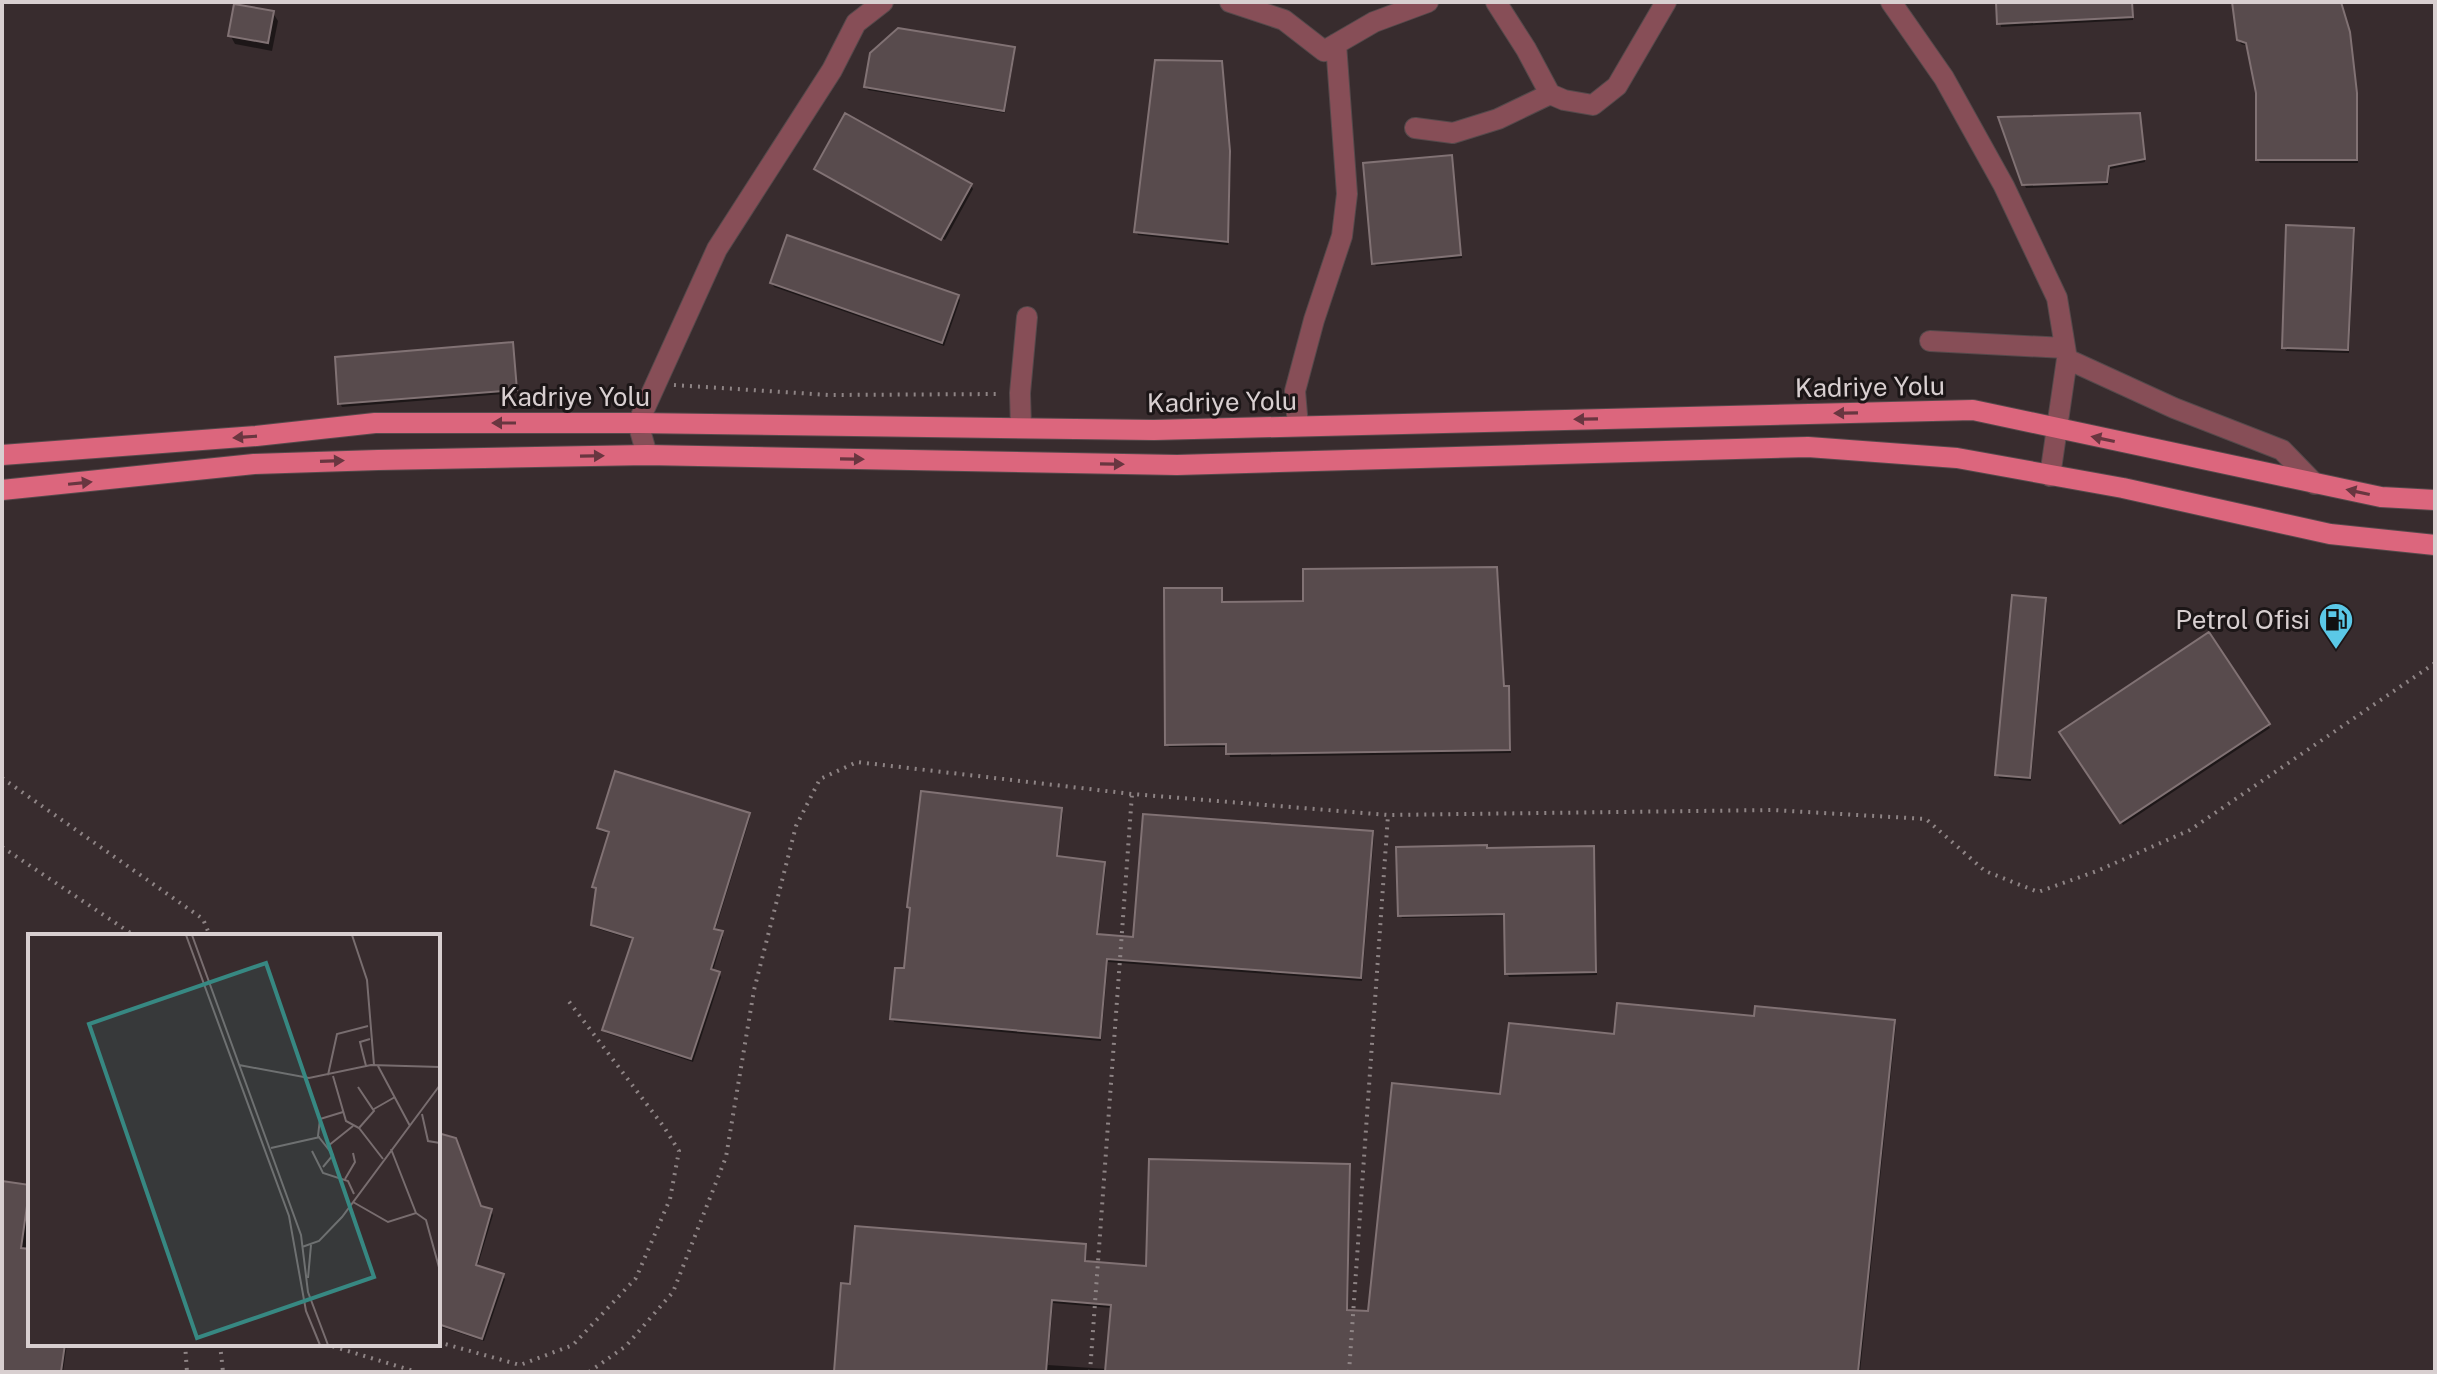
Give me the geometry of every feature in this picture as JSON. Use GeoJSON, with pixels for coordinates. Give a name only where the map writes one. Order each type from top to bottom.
{"type":"FeatureCollection","features":[{"type":"Feature","properties":{"kind":"main road","name":"Kadriye Yolu"},"geometry":{"type":"LineString","coordinates":[[2,455],[256,436],[375,423],[1154,430],[1973,410],[2381,497],[2435,500]]}},
{"type":"Feature","properties":{"kind":"main road"},"geometry":{"type":"LineString","coordinates":[[2,490],[254,464],[647,455],[1177,465],[1808,447],[1957,458],[2123,488],[2330,534],[2435,545]]}},
{"type":"Feature","properties":{"kind":"street"},"geometry":{"type":"LineString","coordinates":[[647,455],[638,423],[717,249],[832,70],[856,23],[883,2]]}},
{"type":"Feature","properties":{"kind":"street"},"geometry":{"type":"LineString","coordinates":[[1230,2],[1284,20],[1324,51],[1374,22],[1420,4]]}},
{"type":"Feature","properties":{"kind":"street"},"geometry":{"type":"LineString","coordinates":[[1496,2],[1550,94],[1593,105],[1617,86],[1666,2]]}},
{"type":"Feature","properties":{"kind":"street"},"geometry":{"type":"LineString","coordinates":[[1891,2],[1944,78],[2004,186],[2057,298],[2066,354],[2050,476]]}},
{"type":"Feature","properties":{"kind":"street"},"geometry":{"type":"LineString","coordinates":[[1298,426],[1295,391],[1314,320],[1342,236],[1347,194],[1336,44]]}},
{"type":"Feature","properties":{"kind":"street"},"geometry":{"type":"LineString","coordinates":[[1415,128],[1453,133],[1498,119],[1550,94]]}},
{"type":"Feature","properties":{"kind":"street"},"geometry":{"type":"LineString","coordinates":[[1021,428],[1020,393],[1027,317]]}},
{"type":"Feature","properties":{"kind":"street"},"geometry":{"type":"LineString","coordinates":[[1930,341],[2066,354],[2174,408],[2282,450],[2315,484]]}},
{"type":"Feature","properties":{"kind":"path"},"geometry":{"type":"LineString","coordinates":[[656,384],[829,395],[1020,393]]}},
{"type":"Feature","properties":{"kind":"path"},"geometry":{"type":"LineString","coordinates":[[589,1372],[626,1346],[673,1292],[726,1157],[754,990],[796,826],[820,779],[857,762],[1132,794],[1388,815],[1772,810],[1926,819],[1985,871],[2038,892],[2097,871],[2190,830],[2435,663]]}},
{"type":"Feature","properties":{"kind":"path"},"geometry":{"type":"LineString","coordinates":[[2,778],[203,919],[209,934]]}},
{"type":"Feature","properties":{"kind":"path"},"geometry":{"type":"LineString","coordinates":[[1090,1372],[1132,794]]}},
{"type":"Feature","properties":{"kind":"path"},"geometry":{"type":"LineString","coordinates":[[1349,1372],[1388,815]]}},
{"type":"Feature","properties":{"kind":"path"},"geometry":{"type":"LineString","coordinates":[[2,847],[132,934]]}},
{"type":"Feature","properties":{"kind":"path"},"geometry":{"type":"LineString","coordinates":[[440,1343],[520,1365],[573,1345],[636,1278],[670,1199],[679,1151],[567,999]]}},
{"type":"Feature","properties":{"kind":"path"},"geometry":{"type":"LineString","coordinates":[[185,1346],[187,1372]]}},
{"type":"Feature","properties":{"kind":"path"},"geometry":{"type":"LineString","coordinates":[[220,1346],[223,1372]]}},
{"type":"Feature","properties":{"kind":"path"},"geometry":{"type":"LineString","coordinates":[[332,1346],[417,1372]]}},
{"type":"Feature","properties":{"kind":"building"},"geometry":{"type":"Polygon","coordinates":[[[1996,2],[2132,2],[2133,17],[1997,24],[1996,2]]]}},
{"type":"Feature","properties":{"kind":"building"},"geometry":{"type":"Polygon","coordinates":[[[2232,2],[2341,2],[2350,32],[2357,93],[2357,160],[2256,160],[2256,93],[2246,43],[2237,40],[2232,2]]]}},
{"type":"Feature","properties":{"kind":"building"},"geometry":{"type":"Polygon","coordinates":[[[234,4],[274,11],[268,43],[228,36],[234,4]]]}},
{"type":"Feature","properties":{"kind":"building"},"geometry":{"type":"Polygon","coordinates":[[[898,28],[1015,47],[1004,111],[864,87],[870,53],[898,28]]]}},
{"type":"Feature","properties":{"kind":"building"},"geometry":{"type":"Polygon","coordinates":[[[1155,60],[1222,61],[1230,151],[1228,242],[1134,232],[1155,60]]]}},
{"type":"Feature","properties":{"kind":"building"},"geometry":{"type":"Polygon","coordinates":[[[845,113],[972,184],[941,240],[814,169],[845,113]]]}},
{"type":"Feature","properties":{"kind":"building"},"geometry":{"type":"Polygon","coordinates":[[[2140,113],[2145,159],[2109,166],[2107,182],[2022,185],[1998,117],[2140,113]]]}},
{"type":"Feature","properties":{"kind":"building"},"geometry":{"type":"Polygon","coordinates":[[[1452,155],[1461,255],[1372,264],[1363,163],[1452,155]]]}},
{"type":"Feature","properties":{"kind":"building"},"geometry":{"type":"Polygon","coordinates":[[[2286,225],[2354,228],[2348,350],[2282,348],[2286,225]]]}},
{"type":"Feature","properties":{"kind":"building"},"geometry":{"type":"Polygon","coordinates":[[[787,235],[959,295],[942,343],[770,283],[787,235]]]}},
{"type":"Feature","properties":{"kind":"building"},"geometry":{"type":"Polygon","coordinates":[[[513,342],[517,390],[338,404],[335,357],[513,342]]]}},
{"type":"Feature","properties":{"kind":"building"},"geometry":{"type":"Polygon","coordinates":[[[1497,567],[1504,686],[1509,686],[1510,750],[1226,754],[1226,744],[1165,745],[1164,588],[1222,588],[1222,602],[1303,601],[1303,569],[1497,567]]]}},
{"type":"Feature","properties":{"kind":"building"},"geometry":{"type":"Polygon","coordinates":[[[2012,595],[2046,598],[2030,778],[1995,775],[2012,595]]]}},
{"type":"Feature","properties":{"kind":"building"},"geometry":{"type":"Polygon","coordinates":[[[2209,632],[2270,724],[2120,823],[2059,732],[2209,632]]]}},
{"type":"Feature","properties":{"kind":"building"},"geometry":{"type":"Polygon","coordinates":[[[615,771],[750,813],[714,929],[723,931],[711,969],[720,972],[691,1059],[602,1030],[633,938],[591,925],[596,888],[592,887],[609,832],[597,828],[615,771]]]}},
{"type":"Feature","properties":{"kind":"building"},"geometry":{"type":"Polygon","coordinates":[[[921,791],[1062,808],[1057,856],[1105,862],[1097,934],[1133,937],[1143,814],[1373,831],[1361,978],[1107,959],[1100,1038],[890,1019],[895,968],[904,968],[910,908],[907,907],[921,791]]]}},
{"type":"Feature","properties":{"kind":"building"},"geometry":{"type":"Polygon","coordinates":[[[1487,845],[1487,848],[1594,846],[1596,972],[1505,974],[1504,914],[1398,916],[1396,847],[1487,845]]]}},
{"type":"Feature","properties":{"kind":"building"},"geometry":{"type":"Polygon","coordinates":[[[1617,1003],[1754,1016],[1755,1006],[1895,1020],[1858,1372],[1105,1372],[1111,1305],[1052,1300],[1046,1372],[834,1372],[841,1283],[850,1284],[855,1226],[1086,1244],[1085,1261],[1146,1266],[1149,1159],[1350,1164],[1347,1310],[1368,1311],[1392,1083],[1500,1094],[1509,1023],[1614,1034],[1617,1003]]]}},
{"type":"Feature","properties":{"kind":"building"},"geometry":{"type":"Polygon","coordinates":[[[440,1134],[456,1138],[481,1206],[492,1209],[476,1265],[504,1274],[482,1339],[440,1325],[440,1134]]]}},
{"type":"Feature","properties":{"kind":"building"},"geometry":{"type":"Polygon","coordinates":[[[2,1181],[28,1185],[21,1248],[28,1249],[28,1346],[65,1346],[61,1372],[2,1372],[2,1181]]]}},
{"type":"Feature","properties":{"kind":"place","name":"Petrol Ofisi"},"geometry":{"type":"Point","coordinates":[2336,651]}}]}
